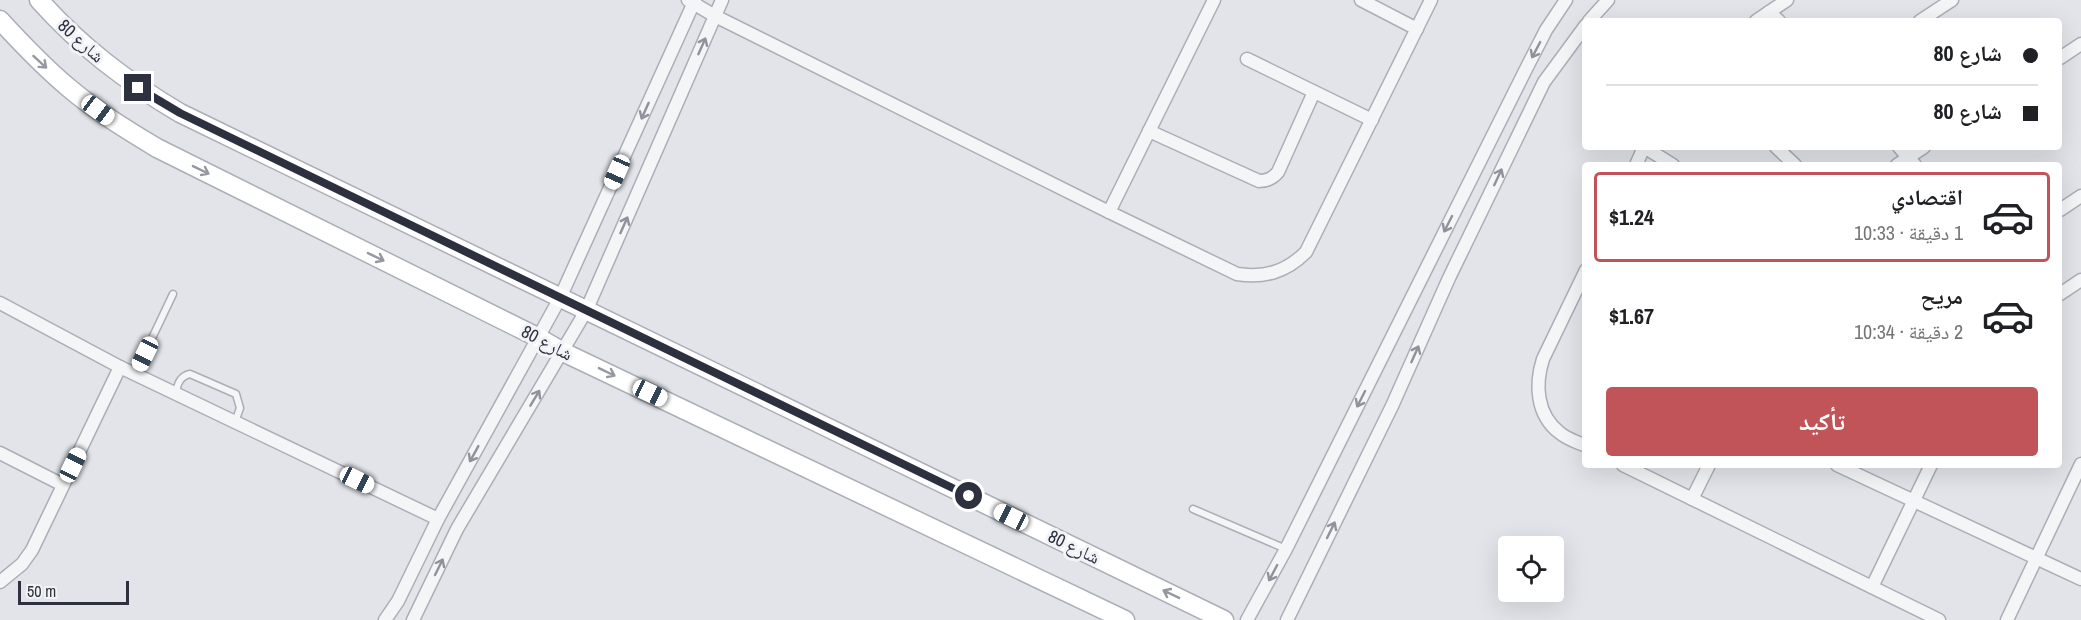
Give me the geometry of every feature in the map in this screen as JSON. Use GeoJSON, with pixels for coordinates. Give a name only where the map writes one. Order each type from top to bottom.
{"type":"FeatureCollection","features":[{"type":"Feature","properties":{"kind":"street","name":"شارع 80"},"geometry":{"type":"LineString","coordinates":[[39,0],[99,59],[138,88],[180,113],[1224,620]]}},
{"type":"Feature","properties":{"kind":"street"},"geometry":{"type":"LineString","coordinates":[[413,620],[457,529],[586,311],[722,0]]}},
{"type":"Feature","properties":{"kind":"street"},"geometry":{"type":"LineString","coordinates":[[1109,212],[1214,0]]}},
{"type":"Feature","properties":{"kind":"street"},"geometry":{"type":"LineString","coordinates":[[1361,0],[1417,29]]}},
{"type":"Feature","properties":{"kind":"street"},"geometry":{"type":"LineString","coordinates":[[385,620],[398,601],[438,519],[560,298],[692,1],[715,16],[1237,274],[1260,276],[1282,270],[1306,252],[1431,0]]}},
{"type":"Feature","properties":{"kind":"street"},"geometry":{"type":"LineString","coordinates":[[1247,620],[1286,549],[1546,30],[1566,0]]}},
{"type":"Feature","properties":{"kind":"street"},"geometry":{"type":"LineString","coordinates":[[1592,18],[1608,0]]}},
{"type":"Feature","properties":{"kind":"street"},"geometry":{"type":"LineString","coordinates":[[1760,18],[1787,0]]}},
{"type":"Feature","properties":{"kind":"street"},"geometry":{"type":"LineString","coordinates":[[1925,18],[1952,0]]}},
{"type":"Feature","properties":{"kind":"street"},"geometry":{"type":"LineString","coordinates":[[1769,12],[1776,18]]}},
{"type":"Feature","properties":{"kind":"street","name":"شارع 80"},"geometry":{"type":"LineString","coordinates":[[0,20],[31,54],[70,89],[112,121],[157,148],[563,352],[1125,620]]}},
{"type":"Feature","properties":{"kind":"street"},"geometry":{"type":"LineString","coordinates":[[1287,620],[1392,406],[1449,278],[1544,82],[1582,30]]}},
{"type":"Feature","properties":{"kind":"street"},"geometry":{"type":"LineString","coordinates":[[2062,57],[2081,44]]}},
{"type":"Feature","properties":{"kind":"street"},"geometry":{"type":"LineString","coordinates":[[1247,59],[1372,120]]}},
{"type":"Feature","properties":{"kind":"street"},"geometry":{"type":"LineString","coordinates":[[1149,131],[1259,181],[1265,181],[1278,172],[1314,92]]}},
{"type":"Feature","properties":{"kind":"street"},"geometry":{"type":"LineString","coordinates":[[1649,150],[1668,162]]}},
{"type":"Feature","properties":{"kind":"street"},"geometry":{"type":"LineString","coordinates":[[1779,150],[1793,162]]}},
{"type":"Feature","properties":{"kind":"street"},"geometry":{"type":"LineString","coordinates":[[1902,150],[1912,161]]}},
{"type":"Feature","properties":{"kind":"street"},"geometry":{"type":"LineString","coordinates":[[2062,209],[2081,196]]}},
{"type":"Feature","properties":{"kind":"street"},"geometry":{"type":"LineString","coordinates":[[1582,278],[1543,358],[1538,385],[1543,411],[1550,423],[1560,433],[1582,444]]}},
{"type":"Feature","properties":{"kind":"street"},"geometry":{"type":"LineString","coordinates":[[2062,293],[2081,280]]}},
{"type":"Feature","properties":{"kind":"street"},"geometry":{"type":"LineString","coordinates":[[0,303],[120,367],[438,519]]}},
{"type":"Feature","properties":{"kind":"street"},"geometry":{"type":"LineString","coordinates":[[0,582],[22,564],[32,550],[120,367]]}},
{"type":"Feature","properties":{"kind":"street"},"geometry":{"type":"LineString","coordinates":[[0,453],[63,485]]}},
{"type":"Feature","properties":{"kind":"street"},"geometry":{"type":"LineString","coordinates":[[2007,620],[2081,465]]}},
{"type":"Feature","properties":{"kind":"street"},"geometry":{"type":"LineString","coordinates":[[1629,468],[1939,620]]}},
{"type":"Feature","properties":{"kind":"street"},"geometry":{"type":"LineString","coordinates":[[1692,499],[1708,468]]}},
{"type":"Feature","properties":{"kind":"street"},"geometry":{"type":"LineString","coordinates":[[1845,468],[2081,579]]}},
{"type":"Feature","properties":{"kind":"street"},"geometry":{"type":"LineString","coordinates":[[1872,587],[1930,468]]}},
{"type":"Feature","properties":{"kind":"lane"},"geometry":{"type":"LineString","coordinates":[[135,374],[173,294]]}},
{"type":"Feature","properties":{"kind":"lane"},"geometry":{"type":"LineString","coordinates":[[176,394],[181,379],[190,374],[236,394],[240,408],[235,422]]}},
{"type":"Feature","properties":{"kind":"lane"},"geometry":{"type":"LineString","coordinates":[[1193,509],[1286,549]]}},
{"type":"Feature","properties":{"kind":"route"},"geometry":{"type":"LineString","coordinates":[[138,88],[180,113],[969,496]]}}]}
